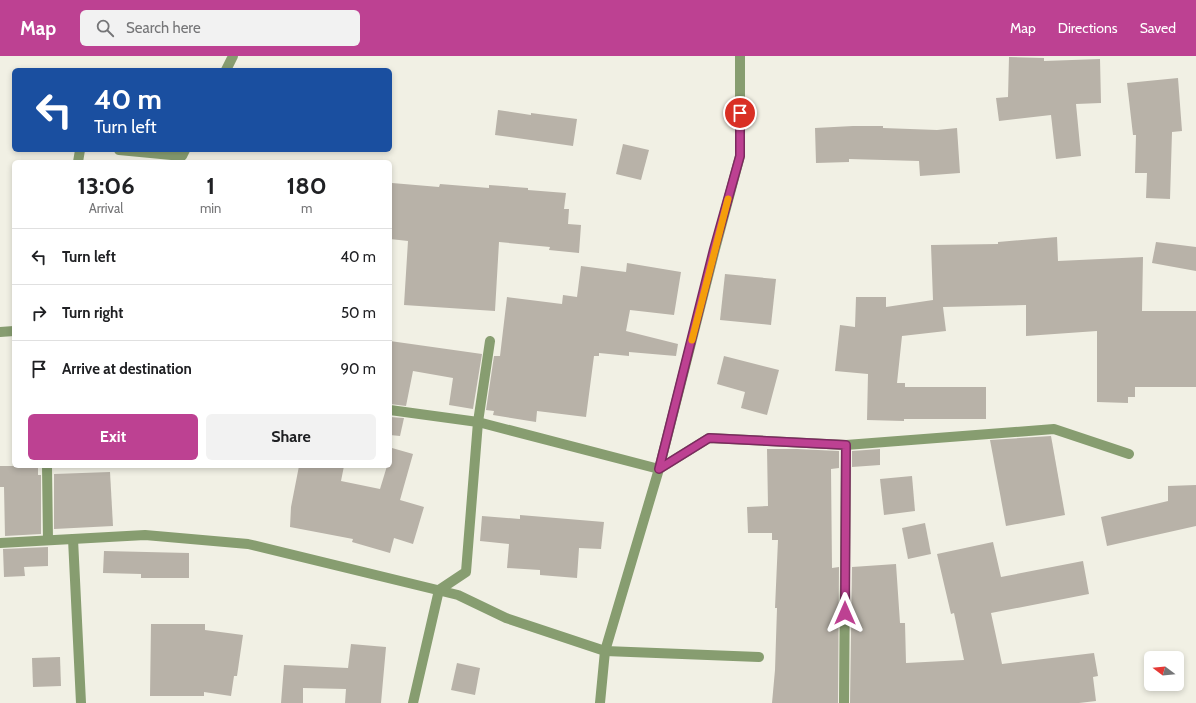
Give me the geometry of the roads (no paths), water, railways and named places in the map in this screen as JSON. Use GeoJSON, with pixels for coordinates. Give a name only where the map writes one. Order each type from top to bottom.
{"type":"FeatureCollection","features":[{"type":"Feature","properties":{"kind":"street"},"geometry":{"type":"LineString","coordinates":[[227,68],[233,56]]}},
{"type":"Feature","properties":{"kind":"street"},"geometry":{"type":"LineString","coordinates":[[600,703],[605,651],[659,469],[714,249],[740,156],[740,56]]}},
{"type":"Feature","properties":{"kind":"street"},"geometry":{"type":"LineString","coordinates":[[140,152],[182,156],[184,152]]}},
{"type":"Feature","properties":{"kind":"street"},"geometry":{"type":"LineString","coordinates":[[0,332],[12,331]]}},
{"type":"Feature","properties":{"kind":"street"},"geometry":{"type":"LineString","coordinates":[[414,703],[439,590],[466,572],[478,422],[490,341]]}},
{"type":"Feature","properties":{"kind":"street"},"geometry":{"type":"LineString","coordinates":[[392,410],[478,422],[659,469],[709,438],[846,445],[1054,429],[1129,454]]}},
{"type":"Feature","properties":{"kind":"street"},"geometry":{"type":"LineString","coordinates":[[844,703],[846,445]]}},
{"type":"Feature","properties":{"kind":"street"},"geometry":{"type":"LineString","coordinates":[[47,468],[48,540]]}},
{"type":"Feature","properties":{"kind":"street"},"geometry":{"type":"LineString","coordinates":[[0,543],[145,535],[248,544],[458,595],[506,618],[605,651],[759,657]]}},
{"type":"Feature","properties":{"kind":"street"},"geometry":{"type":"LineString","coordinates":[[73,539],[81,703]]}}]}
